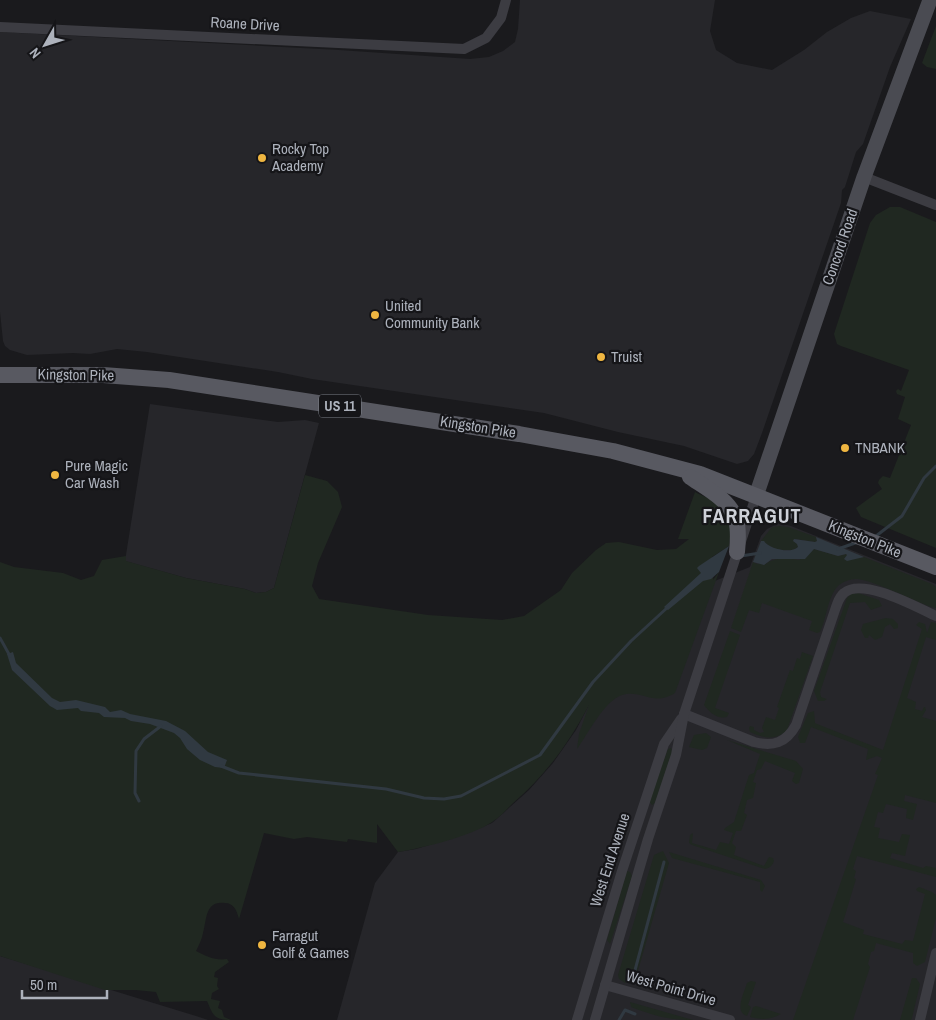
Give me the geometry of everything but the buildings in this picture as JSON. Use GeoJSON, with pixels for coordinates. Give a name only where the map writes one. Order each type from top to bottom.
{"type":"FeatureCollection","features":[{"type":"Feature","properties":{"kind":"main road","name":"Kingston Pike"},"geometry":{"type":"LineString","coordinates":[[0,375],[103,374],[169,380],[519,434],[613,451],[676,467],[836,527],[936,568]]}},
{"type":"Feature","properties":{"kind":"main road"},"geometry":{"type":"LineString","coordinates":[[676,467],[715,494],[730,509],[736,520],[738,549]]}},
{"type":"Feature","properties":{"kind":"street","name":"Roane Drive"},"geometry":{"type":"LineString","coordinates":[[0,27],[464,49],[486,38],[501,18],[506,0]]}},
{"type":"Feature","properties":{"kind":"street","name":"Concord Road"},"geometry":{"type":"LineString","coordinates":[[756,496],[864,177],[930,0]]}},
{"type":"Feature","properties":{"kind":"street"},"geometry":{"type":"LineString","coordinates":[[864,177],[936,205]]}},
{"type":"Feature","properties":{"kind":"street","name":"West End Avenue"},"geometry":{"type":"LineString","coordinates":[[595,1020],[648,839],[676,755],[684,714],[756,496]]}},
{"type":"Feature","properties":{"kind":"street"},"geometry":{"type":"LineString","coordinates":[[684,714],[764,745],[784,741],[796,725],[840,596],[854,588],[866,588],[936,616]]}},
{"type":"Feature","properties":{"kind":"street","name":"West End Avenue"},"geometry":{"type":"LineString","coordinates":[[578,1020],[622,871],[664,744],[684,714]]}},
{"type":"Feature","properties":{"kind":"street"},"geometry":{"type":"LineString","coordinates":[[920,1020],[936,953]]}},
{"type":"Feature","properties":{"kind":"street","name":"West Point Drive"},"geometry":{"type":"LineString","coordinates":[[605,985],[730,1020]]}},
{"type":"Feature","properties":{"kind":"shaded area"},"geometry":{"type":"Polygon","coordinates":[[[520,0],[715,0],[710,31],[716,50],[737,63],[772,70],[804,50],[827,32],[851,18],[870,11],[911,19],[890,67],[863,144],[856,152],[845,187],[842,190],[841,203],[762,433],[754,454],[748,461],[737,464],[684,446],[618,432],[544,413],[312,379],[147,352],[117,349],[90,354],[27,355],[10,350],[5,346],[0,312],[0,32],[470,59],[489,57],[503,51],[515,42],[520,0]]]}},
{"type":"Feature","properties":{"kind":"shaded area"},"geometry":{"type":"Polygon","coordinates":[[[936,26],[936,69],[927,67],[922,63],[936,26]]]}},
{"type":"Feature","properties":{"kind":"shaded area"},"geometry":{"type":"Polygon","coordinates":[[[890,207],[900,207],[936,222],[936,548],[861,517],[856,508],[882,489],[878,483],[883,476],[890,478],[911,425],[898,419],[905,397],[897,394],[896,391],[898,389],[901,391],[909,370],[841,346],[837,344],[834,334],[870,223],[876,215],[890,207]]]}},
{"type":"Feature","properties":{"kind":"shaded area"},"geometry":{"type":"Polygon","coordinates":[[[150,404],[278,422],[305,420],[319,423],[274,588],[266,592],[256,593],[245,589],[186,578],[125,561],[150,404]]]}},
{"type":"Feature","properties":{"kind":"shaded area"},"geometry":{"type":"Polygon","coordinates":[[[305,475],[327,481],[338,492],[342,507],[318,563],[312,586],[319,599],[428,615],[502,620],[524,616],[561,590],[572,573],[606,543],[619,542],[657,550],[676,549],[689,539],[678,539],[695,492],[715,501],[725,512],[730,529],[729,546],[712,557],[713,580],[719,572],[675,693],[660,698],[629,694],[615,698],[597,719],[577,749],[579,734],[589,705],[565,746],[546,770],[492,822],[460,837],[398,852],[377,824],[377,843],[348,839],[347,842],[307,837],[294,839],[264,833],[239,919],[236,910],[231,904],[214,904],[210,907],[206,917],[202,938],[196,951],[215,959],[227,959],[229,962],[215,972],[214,977],[218,978],[217,986],[219,989],[212,993],[211,999],[220,1001],[218,1008],[222,1010],[224,1017],[231,1020],[215,1016],[207,1001],[160,1002],[156,992],[105,990],[0,956],[0,562],[14,567],[63,573],[81,580],[94,576],[102,560],[126,556],[126,561],[186,578],[245,589],[256,593],[266,592],[274,588],[305,475]]]}},
{"type":"Feature","properties":{"kind":"shaded area"},"geometry":{"type":"Polygon","coordinates":[[[779,523],[791,526],[936,584],[936,1020],[337,1020],[375,883],[398,852],[416,849],[465,834],[492,823],[529,790],[553,763],[576,730],[591,701],[712,582],[750,567],[761,536],[767,529],[779,523]]]}},
{"type":"Feature","properties":{"kind":"shaded area"},"geometry":{"type":"Polygon","coordinates":[[[780,526],[816,537],[817,541],[796,539],[794,542],[797,543],[798,547],[785,550],[775,548],[761,541],[772,527],[780,526]]]}},
{"type":"Feature","properties":{"kind":"shaded area"},"geometry":{"type":"Polygon","coordinates":[[[816,537],[864,557],[847,561],[844,559],[846,554],[838,556],[814,549],[805,559],[772,559],[764,565],[753,562],[761,541],[775,548],[790,550],[798,547],[793,541],[794,539],[815,542],[817,541],[816,537]]]}},
{"type":"Feature","properties":{"kind":"shaded area"},"geometry":{"type":"Polygon","coordinates":[[[729,546],[719,572],[711,579],[703,581],[668,610],[664,607],[701,573],[697,568],[699,566],[729,546]]]}},
{"type":"Feature","properties":{"kind":"shaded area"},"geometry":{"type":"Polygon","coordinates":[[[814,549],[838,556],[846,554],[852,559],[864,557],[932,584],[936,587],[936,608],[863,580],[854,579],[842,583],[834,591],[820,632],[817,633],[809,630],[812,621],[762,603],[759,613],[749,610],[741,632],[731,628],[753,562],[764,565],[780,559],[799,560],[814,549]]]}},
{"type":"Feature","properties":{"kind":"shaded area"},"geometry":{"type":"Polygon","coordinates":[[[858,593],[879,600],[882,606],[871,610],[865,602],[850,603],[820,692],[821,697],[827,699],[818,701],[814,691],[847,598],[851,594],[858,593]]]}},
{"type":"Feature","properties":{"kind":"shaded area"},"geometry":{"type":"Polygon","coordinates":[[[886,618],[893,619],[898,624],[898,628],[894,629],[890,624],[885,627],[882,637],[875,640],[869,635],[868,638],[865,638],[861,630],[863,624],[886,618]]]}},
{"type":"Feature","properties":{"kind":"shaded area"},"geometry":{"type":"Polygon","coordinates":[[[919,622],[925,624],[927,633],[931,622],[936,623],[936,640],[926,637],[907,698],[916,702],[915,709],[922,711],[925,707],[926,710],[922,717],[936,721],[936,803],[905,795],[904,801],[917,804],[913,820],[906,818],[907,809],[886,804],[883,813],[878,812],[874,827],[880,828],[878,838],[899,842],[902,834],[910,835],[905,856],[892,853],[890,858],[923,868],[926,866],[936,868],[936,877],[857,856],[853,869],[856,871],[854,878],[856,879],[843,922],[864,930],[863,934],[902,944],[905,940],[913,941],[925,894],[916,889],[919,887],[932,892],[936,895],[936,918],[925,962],[917,966],[913,963],[913,953],[876,943],[874,951],[871,952],[868,964],[870,967],[853,1020],[793,1020],[878,775],[875,774],[882,758],[877,756],[866,760],[868,749],[811,727],[805,743],[800,743],[798,737],[808,713],[814,711],[815,723],[883,750],[922,629],[916,625],[919,622]]]}},
{"type":"Feature","properties":{"kind":"shaded area"},"geometry":{"type":"Polygon","coordinates":[[[730,631],[740,635],[715,708],[729,713],[727,717],[720,717],[711,713],[704,705],[730,631]]]}},
{"type":"Feature","properties":{"kind":"shaded area"},"geometry":{"type":"Polygon","coordinates":[[[13,652],[16,663],[52,698],[60,702],[76,700],[105,707],[110,712],[121,710],[130,714],[166,721],[185,731],[208,752],[227,760],[224,768],[215,767],[200,760],[187,749],[180,738],[174,733],[150,724],[131,721],[125,718],[104,717],[99,713],[81,711],[78,708],[57,710],[50,706],[12,670],[7,654],[13,652]]]}},
{"type":"Feature","properties":{"kind":"shaded area"},"geometry":{"type":"Polygon","coordinates":[[[802,652],[813,656],[787,730],[774,737],[760,736],[750,732],[750,726],[760,733],[764,732],[762,728],[766,717],[775,720],[779,708],[777,707],[790,670],[793,671],[797,658],[800,659],[802,652]]]}},
{"type":"Feature","properties":{"kind":"shaded area"},"geometry":{"type":"Polygon","coordinates":[[[706,733],[711,737],[707,748],[702,750],[689,747],[694,735],[706,733]]]}},
{"type":"Feature","properties":{"kind":"shaded area"},"geometry":{"type":"Polygon","coordinates":[[[727,740],[796,761],[803,769],[799,783],[796,784],[792,781],[795,773],[765,761],[761,769],[757,770],[753,782],[756,783],[753,798],[747,800],[744,813],[747,815],[741,831],[736,831],[732,843],[736,847],[734,855],[764,866],[769,857],[773,858],[774,861],[767,869],[689,843],[690,835],[693,833],[692,843],[716,850],[720,842],[729,844],[733,833],[724,830],[734,822],[749,775],[754,773],[760,754],[727,740]]]}},
{"type":"Feature","properties":{"kind":"shaded area"},"geometry":{"type":"Polygon","coordinates":[[[671,748],[672,752],[655,803],[652,805],[649,801],[668,749],[671,748]]]}},
{"type":"Feature","properties":{"kind":"shaded area"},"geometry":{"type":"Polygon","coordinates":[[[663,851],[669,863],[637,974],[625,983],[619,979],[618,975],[654,855],[663,851]]]}},
{"type":"Feature","properties":{"kind":"shaded area"},"geometry":{"type":"Polygon","coordinates":[[[669,852],[761,880],[765,886],[762,892],[760,890],[760,882],[672,858],[669,852]]]}},
{"type":"Feature","properties":{"kind":"shaded area"},"geometry":{"type":"Polygon","coordinates":[[[627,871],[632,876],[610,944],[607,940],[627,871]]]}},
{"type":"Feature","properties":{"kind":"shaded area"},"geometry":{"type":"Polygon","coordinates":[[[0,956],[196,1016],[208,1020],[0,1020],[0,956]]]}},
{"type":"Feature","properties":{"kind":"shaded area"},"geometry":{"type":"Polygon","coordinates":[[[912,978],[916,978],[920,984],[912,1018],[911,1020],[900,1020],[912,978]]]}},
{"type":"Feature","properties":{"kind":"shaded area"},"geometry":{"type":"Polygon","coordinates":[[[751,981],[756,982],[748,1005],[751,1007],[747,1016],[743,1014],[740,1006],[747,983],[751,981]]]}},
{"type":"Feature","properties":{"kind":"shaded area"},"geometry":{"type":"Polygon","coordinates":[[[630,1002],[693,1020],[655,1015],[631,1007],[630,1002]]]}},
{"type":"Feature","properties":{"kind":"shaded area"},"geometry":{"type":"Polygon","coordinates":[[[756,1006],[781,1014],[766,1019],[750,1017],[753,1007],[756,1006]]]}},
{"type":"Feature","properties":{"kind":"waterway"},"geometry":{"type":"LineString","coordinates":[[876,536],[902,516],[924,478],[936,466]]}},
{"type":"Feature","properties":{"kind":"waterway"},"geometry":{"type":"LineString","coordinates":[[838,549],[858,542]]}},
{"type":"Feature","properties":{"kind":"waterway"},"geometry":{"type":"LineString","coordinates":[[741,556],[760,553]]}},
{"type":"Feature","properties":{"kind":"waterway"},"geometry":{"type":"LineString","coordinates":[[221,766],[239,773],[386,789],[424,798],[444,799],[461,796],[540,755],[593,682],[631,641],[668,607]]}},
{"type":"Feature","properties":{"kind":"waterway"},"geometry":{"type":"LineString","coordinates":[[0,638],[10,656]]}},
{"type":"Feature","properties":{"kind":"waterway"},"geometry":{"type":"LineString","coordinates":[[139,801],[135,793],[136,751],[144,739],[161,726]]}},
{"type":"Feature","properties":{"kind":"waterway"},"geometry":{"type":"LineString","coordinates":[[634,974],[664,862]]}},
{"type":"Feature","properties":{"kind":"waterway"},"geometry":{"type":"LineString","coordinates":[[619,1020],[625,1010],[635,1014]]}},
{"type":"Feature","properties":{"kind":"place","name":"Rocky Top Academy"},"geometry":{"type":"Point","coordinates":[262,158]}},
{"type":"Feature","properties":{"kind":"place","name":"United Community Bank"},"geometry":{"type":"Point","coordinates":[375,315]}},
{"type":"Feature","properties":{"kind":"place","name":"Truist"},"geometry":{"type":"Point","coordinates":[601,357]}},
{"type":"Feature","properties":{"kind":"place","name":"TNBANK"},"geometry":{"type":"Point","coordinates":[845,448]}},
{"type":"Feature","properties":{"kind":"place","name":"Pure Magic Car Wash"},"geometry":{"type":"Point","coordinates":[55,475]}},
{"type":"Feature","properties":{"kind":"place","name":"Farragut Golf & Games"},"geometry":{"type":"Point","coordinates":[262,945]}},
{"type":"Feature","properties":{"kind":"district","name":"FARRAGUT"},"geometry":{"type":"Point","coordinates":[752,516]}}]}
